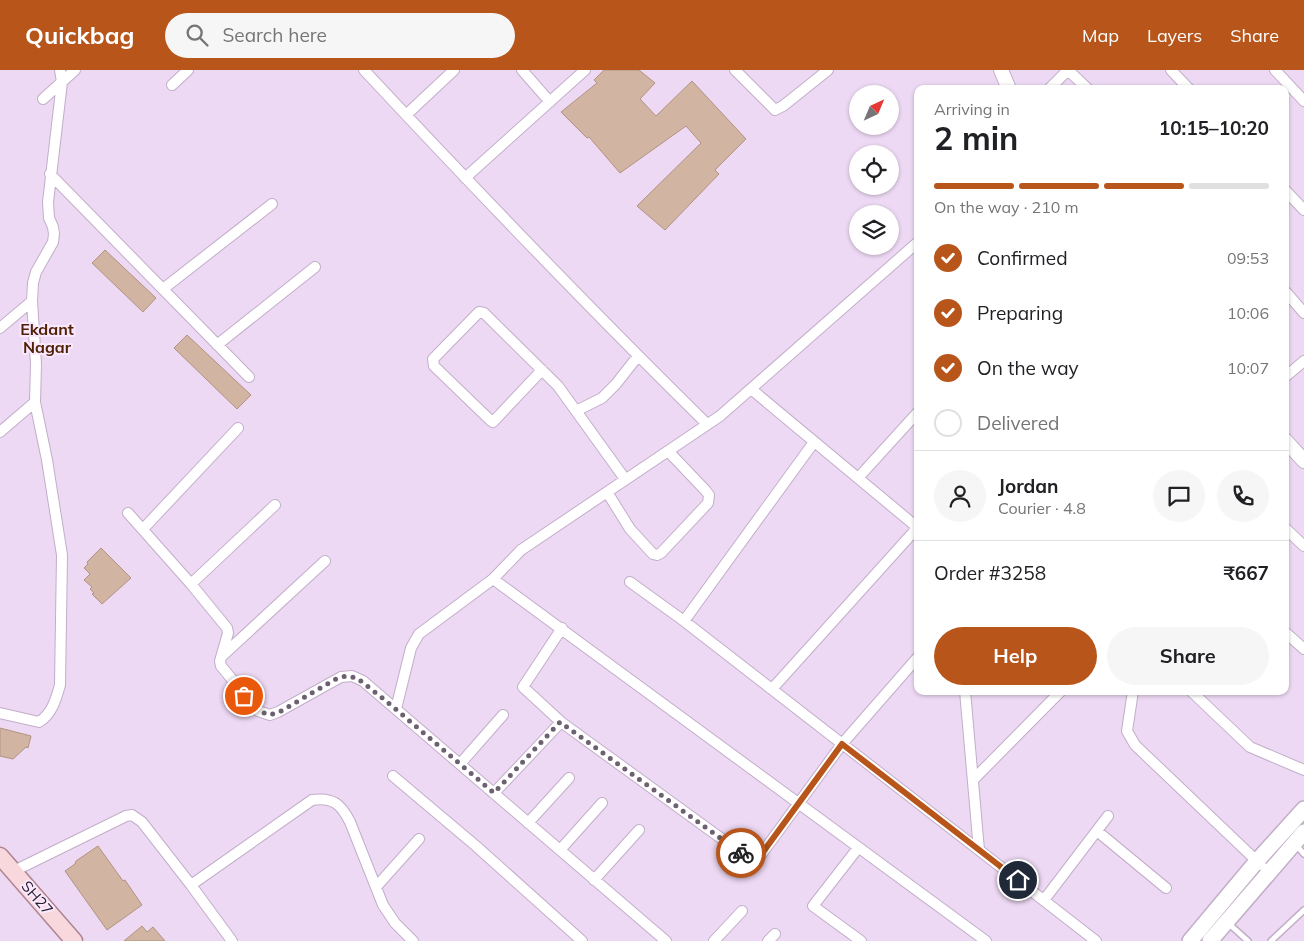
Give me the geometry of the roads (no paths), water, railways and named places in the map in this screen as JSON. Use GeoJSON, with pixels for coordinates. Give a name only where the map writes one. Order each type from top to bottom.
{"type":"FeatureCollection","features":[{"type":"Feature","properties":{"kind":"main road"},"geometry":{"type":"LineString","coordinates":[[1190,941],[1257,861],[1304,809]]}},
{"type":"Feature","properties":{"kind":"main road"},"geometry":{"type":"LineString","coordinates":[[1210,941],[1270,872],[1302,839]]}},
{"type":"Feature","properties":{"kind":"main road","name":"SH27"},"geometry":{"type":"LineString","coordinates":[[0,856],[74,941]]}},
{"type":"Feature","properties":{"kind":"street"},"geometry":{"type":"LineString","coordinates":[[0,713],[39,722],[44,719],[54,705],[60,685],[62,555],[47,460],[35,402],[36,364],[32,301],[36,272],[53,242],[54,234],[48,210],[50,174],[62,82],[60,70]]}},
{"type":"Feature","properties":{"kind":"street"},"geometry":{"type":"LineString","coordinates":[[43,99],[75,70]]}},
{"type":"Feature","properties":{"kind":"street"},"geometry":{"type":"LineString","coordinates":[[172,85],[188,70]]}},
{"type":"Feature","properties":{"kind":"street"},"geometry":{"type":"LineString","coordinates":[[364,70],[465,178],[638,356],[707,424]]}},
{"type":"Feature","properties":{"kind":"street"},"geometry":{"type":"LineString","coordinates":[[406,115],[454,70]]}},
{"type":"Feature","properties":{"kind":"street"},"geometry":{"type":"LineString","coordinates":[[522,70],[550,102]]}},
{"type":"Feature","properties":{"kind":"street"},"geometry":{"type":"LineString","coordinates":[[465,178],[585,70]]}},
{"type":"Feature","properties":{"kind":"street"},"geometry":{"type":"LineString","coordinates":[[735,70],[775,110],[783,106],[828,70]]}},
{"type":"Feature","properties":{"kind":"street"},"geometry":{"type":"LineString","coordinates":[[1001,70],[1007,85]]}},
{"type":"Feature","properties":{"kind":"street"},"geometry":{"type":"LineString","coordinates":[[1053,85],[1068,70],[1084,85]]}},
{"type":"Feature","properties":{"kind":"street"},"geometry":{"type":"LineString","coordinates":[[1170,70],[1185,85]]}},
{"type":"Feature","properties":{"kind":"street"},"geometry":{"type":"LineString","coordinates":[[1275,70],[1303,98]]}},
{"type":"Feature","properties":{"kind":"street"},"geometry":{"type":"LineString","coordinates":[[50,174],[249,377]]}},
{"type":"Feature","properties":{"kind":"street"},"geometry":{"type":"LineString","coordinates":[[1289,194],[1304,210]]}},
{"type":"Feature","properties":{"kind":"street"},"geometry":{"type":"LineString","coordinates":[[163,289],[272,204]]}},
{"type":"Feature","properties":{"kind":"street"},"geometry":{"type":"LineString","coordinates":[[396,709],[414,641],[424,630],[493,579],[521,550],[720,416],[914,246]]}},
{"type":"Feature","properties":{"kind":"street"},"geometry":{"type":"LineString","coordinates":[[217,345],[315,267]]}},
{"type":"Feature","properties":{"kind":"street"},"geometry":{"type":"LineString","coordinates":[[1289,296],[1304,313]]}},
{"type":"Feature","properties":{"kind":"street"},"geometry":{"type":"LineString","coordinates":[[0,328],[32,301]]}},
{"type":"Feature","properties":{"kind":"street"},"geometry":{"type":"LineString","coordinates":[[542,370],[493,422],[434,366],[433,362],[477,314],[481,312],[542,370],[558,386],[625,480]]}},
{"type":"Feature","properties":{"kind":"street"},"geometry":{"type":"LineString","coordinates":[[576,411],[602,398],[616,384],[638,356]]}},
{"type":"Feature","properties":{"kind":"street"},"geometry":{"type":"LineString","coordinates":[[1289,374],[1304,361]]}},
{"type":"Feature","properties":{"kind":"street"},"geometry":{"type":"LineString","coordinates":[[751,389],[914,525]]}},
{"type":"Feature","properties":{"kind":"street"},"geometry":{"type":"LineString","coordinates":[[0,432],[35,402]]}},
{"type":"Feature","properties":{"kind":"street"},"geometry":{"type":"LineString","coordinates":[[858,478],[914,416]]}},
{"type":"Feature","properties":{"kind":"street"},"geometry":{"type":"LineString","coordinates":[[142,529],[238,428]]}},
{"type":"Feature","properties":{"kind":"street"},"geometry":{"type":"LineString","coordinates":[[684,621],[814,442]]}},
{"type":"Feature","properties":{"kind":"street"},"geometry":{"type":"LineString","coordinates":[[1289,444],[1304,461]]}},
{"type":"Feature","properties":{"kind":"street"},"geometry":{"type":"LineString","coordinates":[[608,492],[635,535],[653,554],[661,553],[708,503],[709,499],[706,491],[668,451]]}},
{"type":"Feature","properties":{"kind":"street"},"geometry":{"type":"LineString","coordinates":[[191,584],[275,505]]}},
{"type":"Feature","properties":{"kind":"street"},"geometry":{"type":"LineString","coordinates":[[128,513],[228,628],[220,663],[223,670],[255,708],[265,714],[278,712],[336,679],[352,676],[363,681],[666,941]]}},
{"type":"Feature","properties":{"kind":"street"},"geometry":{"type":"LineString","coordinates":[[772,690],[914,530]]}},
{"type":"Feature","properties":{"kind":"street"},"geometry":{"type":"LineString","coordinates":[[1289,532],[1304,546]]}},
{"type":"Feature","properties":{"kind":"street"},"geometry":{"type":"LineString","coordinates":[[221,658],[325,561]]}},
{"type":"Feature","properties":{"kind":"street"},"geometry":{"type":"LineString","coordinates":[[493,579],[986,941]]}},
{"type":"Feature","properties":{"kind":"street"},"geometry":{"type":"LineString","coordinates":[[630,582],[684,621],[1096,941]]}},
{"type":"Feature","properties":{"kind":"street"},"geometry":{"type":"LineString","coordinates":[[562,628],[523,686],[560,722],[755,863],[797,803],[842,744],[914,662]]}},
{"type":"Feature","properties":{"kind":"street"},"geometry":{"type":"LineString","coordinates":[[1289,636],[1304,650]]}},
{"type":"Feature","properties":{"kind":"street"},"geometry":{"type":"LineString","coordinates":[[965,695],[979,850]]}},
{"type":"Feature","properties":{"kind":"street"},"geometry":{"type":"LineString","coordinates":[[973,780],[1057,695]]}},
{"type":"Feature","properties":{"kind":"street"},"geometry":{"type":"LineString","coordinates":[[1132,695],[1127,731],[1135,745],[1270,872]]}},
{"type":"Feature","properties":{"kind":"street"},"geometry":{"type":"LineString","coordinates":[[1195,695],[1250,747],[1304,770]]}},
{"type":"Feature","properties":{"kind":"street"},"geometry":{"type":"LineString","coordinates":[[460,764],[503,715]]}},
{"type":"Feature","properties":{"kind":"street"},"geometry":{"type":"LineString","coordinates":[[494,793],[560,722]]}},
{"type":"Feature","properties":{"kind":"street"},"geometry":{"type":"LineString","coordinates":[[393,776],[476,846],[582,941]]}},
{"type":"Feature","properties":{"kind":"street"},"geometry":{"type":"LineString","coordinates":[[528,822],[569,778]]}},
{"type":"Feature","properties":{"kind":"street"},"geometry":{"type":"LineString","coordinates":[[191,885],[312,800],[322,799],[337,803],[344,809],[388,913],[413,941]]}},
{"type":"Feature","properties":{"kind":"street"},"geometry":{"type":"LineString","coordinates":[[560,850],[602,803]]}},
{"type":"Feature","properties":{"kind":"street"},"geometry":{"type":"LineString","coordinates":[[14,872],[126,816],[132,815],[142,822],[232,941]]}},
{"type":"Feature","properties":{"kind":"street"},"geometry":{"type":"LineString","coordinates":[[1044,900],[1108,816]]}},
{"type":"Feature","properties":{"kind":"street"},"geometry":{"type":"LineString","coordinates":[[594,880],[638,830]]}},
{"type":"Feature","properties":{"kind":"street"},"geometry":{"type":"LineString","coordinates":[[1097,831],[1166,888]]}},
{"type":"Feature","properties":{"kind":"street"},"geometry":{"type":"LineString","coordinates":[[376,887],[419,839]]}},
{"type":"Feature","properties":{"kind":"street"},"geometry":{"type":"LineString","coordinates":[[858,848],[813,906],[861,941]]}},
{"type":"Feature","properties":{"kind":"street"},"geometry":{"type":"LineString","coordinates":[[714,941],[742,911]]}},
{"type":"Feature","properties":{"kind":"lane"},"geometry":{"type":"LineString","coordinates":[[1271,941],[1304,910]]}},
{"type":"Feature","properties":{"kind":"lane"},"geometry":{"type":"LineString","coordinates":[[1226,922],[1248,941]]}},
{"type":"Feature","properties":{"kind":"district","name":"Ekdant Nagar"},"geometry":{"type":"Point","coordinates":[47,338]}}]}
